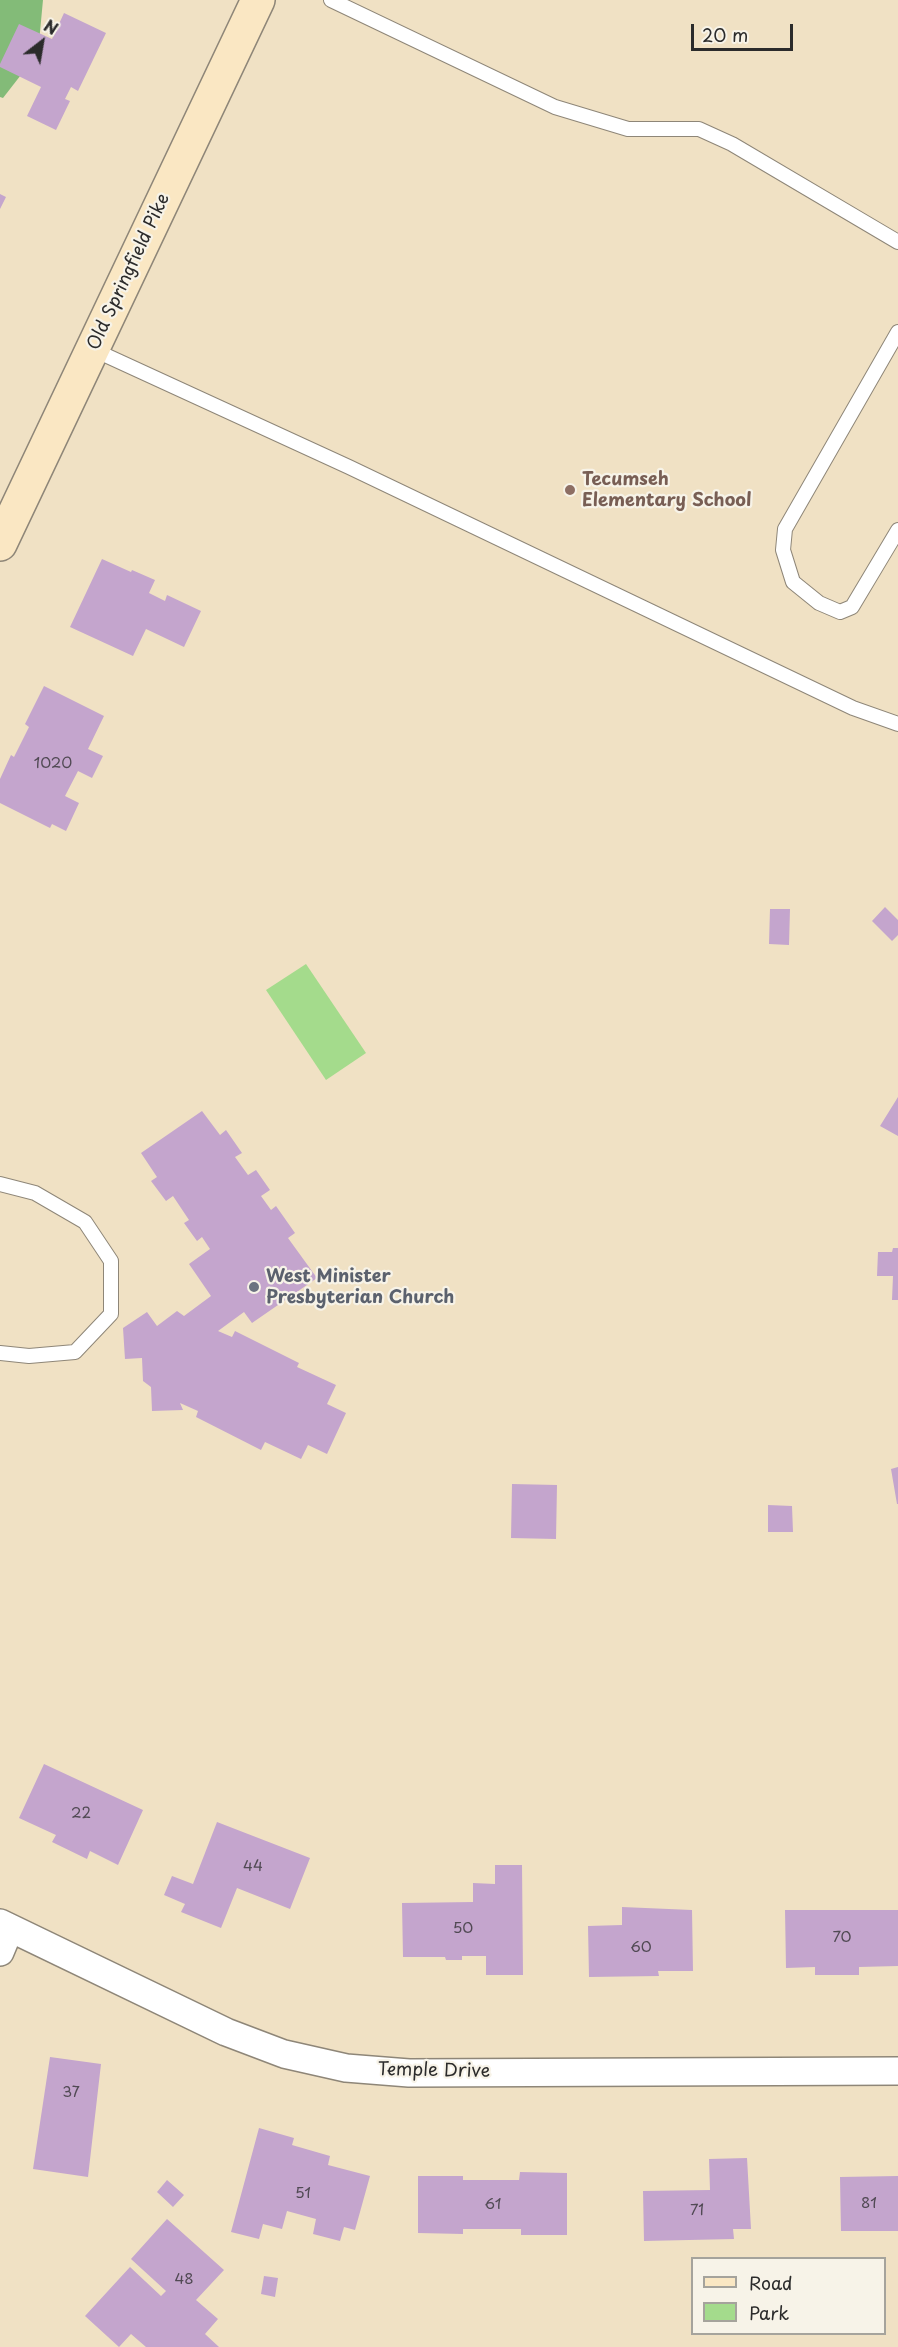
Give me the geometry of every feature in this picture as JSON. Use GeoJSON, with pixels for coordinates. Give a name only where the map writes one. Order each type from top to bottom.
{"type":"FeatureCollection","features":[{"type":"Feature","properties":{"kind":"street","name":"Old Springfield Pike"},"geometry":{"type":"LineString","coordinates":[[0,544],[258,0]]}},
{"type":"Feature","properties":{"kind":"street"},"geometry":{"type":"LineString","coordinates":[[0,1952],[5,1925]]}},
{"type":"Feature","properties":{"kind":"street","name":"Temple Drive"},"geometry":{"type":"LineString","coordinates":[[5,1925],[226,2032],[284,2054],[346,2068],[409,2073],[898,2071]]}},
{"type":"Feature","properties":{"kind":"lane"},"geometry":{"type":"LineString","coordinates":[[331,0],[555,107],[628,129],[699,129],[716,136],[898,242]]}},
{"type":"Feature","properties":{"kind":"lane"},"geometry":{"type":"LineString","coordinates":[[898,332],[785,529],[783,550],[793,582],[819,603],[840,612],[852,607],[898,530]]}},
{"type":"Feature","properties":{"kind":"lane"},"geometry":{"type":"LineString","coordinates":[[92,350],[349,467],[853,708],[898,724]]}},
{"type":"Feature","properties":{"kind":"lane"},"geometry":{"type":"LineString","coordinates":[[0,1184],[35,1193],[85,1222],[111,1261],[111,1314],[75,1352],[28,1356],[0,1353]]}},
{"type":"Feature","properties":{"kind":"green space"},"geometry":{"type":"Polygon","coordinates":[[[0,0],[43,0],[38,53],[3,98],[0,97],[0,0]]]}},
{"type":"Feature","properties":{"kind":"green space"},"geometry":{"type":"Polygon","coordinates":[[[306,964],[366,1053],[326,1080],[266,990],[306,964]]]}},
{"type":"Feature","properties":{"kind":"building"},"geometry":{"type":"Polygon","coordinates":[[[64,13],[106,33],[78,91],[71,87],[65,99],[70,101],[56,130],[27,116],[41,87],[0,67],[0,64],[19,24],[52,39],[64,13]]]}},
{"type":"Feature","properties":{"kind":"building"},"geometry":{"type":"Polygon","coordinates":[[[0,194],[6,197],[0,209],[0,194]]]}},
{"type":"Feature","properties":{"kind":"building"},"geometry":{"type":"Polygon","coordinates":[[[102,559],[155,580],[149,593],[165,601],[167,595],[201,611],[184,647],[146,629],[133,656],[70,627],[102,559]]]}},
{"type":"Feature","properties":{"kind":"building"},"geometry":{"type":"Polygon","coordinates":[[[44,686],[104,716],[88,749],[103,756],[92,778],[78,771],[65,796],[79,803],[66,831],[52,824],[50,828],[0,803],[0,779],[11,755],[14,757],[29,727],[25,724],[44,686]]]}},
{"type":"Feature","properties":{"kind":"building"},"geometry":{"type":"Polygon","coordinates":[[[885,907],[898,920],[898,935],[892,941],[872,921],[885,907]]]}},
{"type":"Feature","properties":{"kind":"building"},"geometry":{"type":"Polygon","coordinates":[[[770,909],[790,909],[789,945],[769,944],[770,909]]]}},
{"type":"Feature","properties":{"kind":"building"},"geometry":{"type":"Polygon","coordinates":[[[898,1097],[898,1136],[880,1126],[898,1097]]]}},
{"type":"Feature","properties":{"kind":"building","name":"West Minister Presbyterian Church"},"geometry":{"type":"Polygon","coordinates":[[[202,1111],[220,1135],[226,1130],[242,1153],[235,1157],[248,1175],[256,1170],[270,1190],[261,1196],[271,1210],[276,1206],[295,1233],[288,1238],[317,1278],[252,1323],[244,1312],[218,1331],[232,1337],[235,1331],[299,1363],[297,1367],[336,1385],[327,1404],[346,1413],[327,1454],[308,1445],[301,1459],[265,1442],[261,1450],[196,1417],[198,1411],[180,1403],[183,1410],[152,1411],[151,1387],[143,1381],[142,1358],[125,1359],[123,1328],[147,1312],[157,1326],[177,1311],[184,1316],[211,1296],[189,1264],[210,1249],[202,1237],[197,1241],[184,1223],[189,1220],[173,1196],[166,1201],[151,1181],[157,1177],[141,1153],[202,1111]]]}},
{"type":"Feature","properties":{"kind":"building"},"geometry":{"type":"Polygon","coordinates":[[[893,1248],[898,1248],[898,1300],[892,1300],[893,1276],[877,1276],[878,1252],[892,1252],[893,1248]]]}},
{"type":"Feature","properties":{"kind":"building"},"geometry":{"type":"Polygon","coordinates":[[[898,1467],[898,1504],[897,1504],[891,1469],[898,1467]]]}},
{"type":"Feature","properties":{"kind":"building"},"geometry":{"type":"Polygon","coordinates":[[[512,1484],[557,1485],[556,1539],[511,1538],[512,1484]]]}},
{"type":"Feature","properties":{"kind":"building"},"geometry":{"type":"Polygon","coordinates":[[[768,1505],[792,1506],[793,1532],[768,1532],[768,1505]]]}},
{"type":"Feature","properties":{"kind":"building"},"geometry":{"type":"Polygon","coordinates":[[[44,1764],[143,1810],[118,1865],[90,1851],[87,1859],[52,1842],[56,1835],[19,1818],[44,1764]]]}},
{"type":"Feature","properties":{"kind":"building"},"geometry":{"type":"Polygon","coordinates":[[[217,1822],[310,1858],[290,1909],[237,1888],[221,1928],[181,1912],[185,1904],[164,1895],[172,1876],[193,1884],[217,1822]]]}},
{"type":"Feature","properties":{"kind":"building"},"geometry":{"type":"Polygon","coordinates":[[[495,1865],[522,1865],[523,1975],[486,1975],[486,1956],[462,1956],[462,1960],[446,1960],[445,1957],[403,1957],[402,1903],[473,1902],[473,1883],[495,1884],[495,1865]]]}},
{"type":"Feature","properties":{"kind":"building"},"geometry":{"type":"Polygon","coordinates":[[[622,1907],[692,1910],[693,1971],[658,1971],[659,1976],[589,1977],[588,1926],[622,1925],[622,1907]]]}},
{"type":"Feature","properties":{"kind":"building"},"geometry":{"type":"Polygon","coordinates":[[[785,1910],[898,1910],[898,1966],[859,1967],[859,1975],[815,1975],[815,1967],[786,1968],[785,1910]]]}},
{"type":"Feature","properties":{"kind":"building"},"geometry":{"type":"Polygon","coordinates":[[[50,2057],[101,2064],[88,2177],[33,2169],[50,2057]]]}},
{"type":"Feature","properties":{"kind":"building"},"geometry":{"type":"Polygon","coordinates":[[[259,2128],[294,2138],[292,2145],[330,2156],[328,2165],[370,2176],[355,2230],[344,2227],[340,2241],[313,2234],[316,2219],[287,2211],[282,2229],[263,2224],[259,2239],[231,2232],[259,2128]]]}},
{"type":"Feature","properties":{"kind":"building"},"geometry":{"type":"Polygon","coordinates":[[[747,2158],[751,2229],[733,2229],[734,2239],[644,2241],[643,2191],[710,2190],[709,2159],[747,2158]]]}},
{"type":"Feature","properties":{"kind":"building"},"geometry":{"type":"Polygon","coordinates":[[[520,2172],[567,2173],[567,2235],[521,2235],[521,2229],[463,2229],[463,2234],[418,2233],[418,2176],[463,2176],[463,2180],[519,2180],[520,2172]]]}},
{"type":"Feature","properties":{"kind":"building"},"geometry":{"type":"Polygon","coordinates":[[[898,2176],[898,2231],[841,2231],[840,2177],[898,2176]]]}},
{"type":"Feature","properties":{"kind":"building"},"geometry":{"type":"Polygon","coordinates":[[[167,2180],[184,2195],[173,2207],[157,2192],[167,2180]]]}},
{"type":"Feature","properties":{"kind":"building"},"geometry":{"type":"Polygon","coordinates":[[[167,2219],[224,2270],[196,2300],[218,2319],[205,2334],[219,2347],[146,2347],[131,2334],[119,2347],[85,2316],[130,2267],[161,2296],[166,2291],[131,2259],[167,2219]]]}},
{"type":"Feature","properties":{"kind":"building"},"geometry":{"type":"Polygon","coordinates":[[[264,2276],[278,2278],[275,2297],[261,2294],[264,2276]]]}},
{"type":"Feature","properties":{"kind":"place","name":"Tecumseh Elementary School"},"geometry":{"type":"Point","coordinates":[570,490]}},
{"type":"Feature","properties":{"kind":"place","name":"West Minister Presbyterian Church"},"geometry":{"type":"Point","coordinates":[254,1287]}}]}
